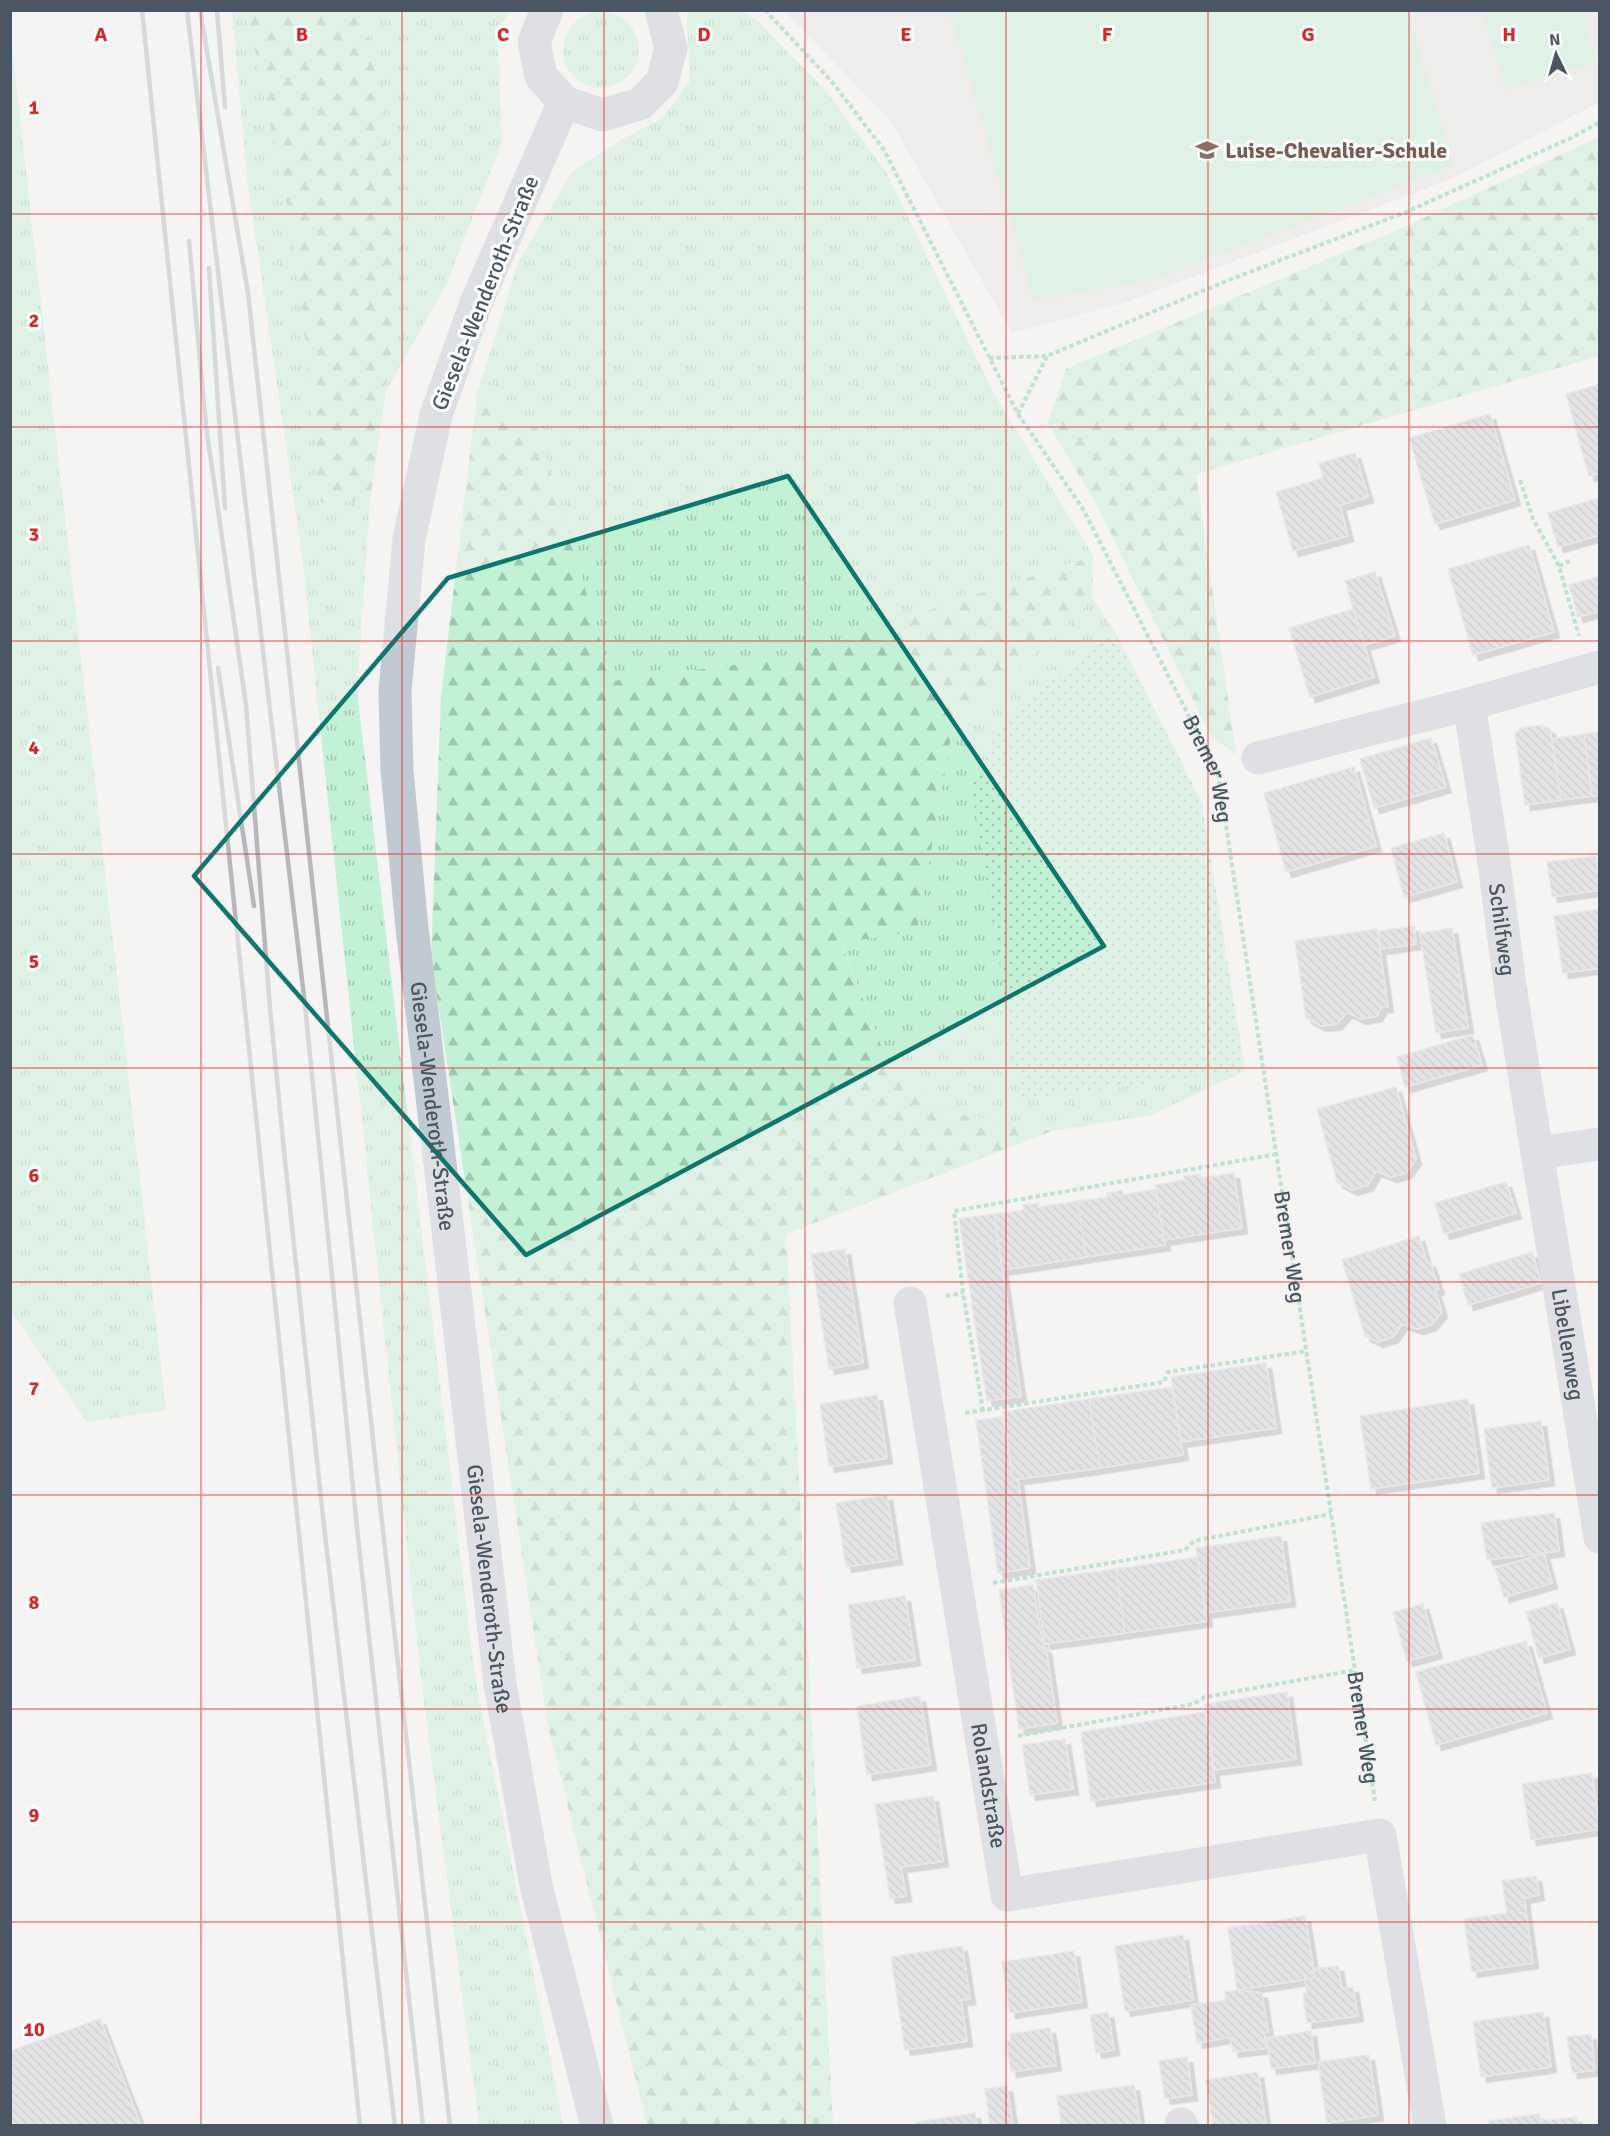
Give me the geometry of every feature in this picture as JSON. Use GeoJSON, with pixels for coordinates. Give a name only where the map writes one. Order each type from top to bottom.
{"type":"FeatureCollection","features":[{"type":"Feature","properties":{"kind":"street"},"geometry":{"type":"LineString","coordinates":[[547,10],[534,42],[541,76],[564,102],[602,115],[640,104],[662,82],[671,48],[661,11]]}},
{"type":"Feature","properties":{"kind":"street","name":"Giesela-Wenderoth-Straße"},"geometry":{"type":"LineString","coordinates":[[564,102],[476,303],[435,416],[409,539],[395,691],[397,771],[412,928],[500,1684],[536,1885],[597,2126]]}},
{"type":"Feature","properties":{"kind":"street"},"geometry":{"type":"LineString","coordinates":[[1258,758],[1469,704],[1594,669]]}},
{"type":"Feature","properties":{"kind":"street","name":"Schilfweg"},"geometry":{"type":"LineString","coordinates":[[1469,704],[1493,855],[1510,993],[1537,1153]]}},
{"type":"Feature","properties":{"kind":"street"},"geometry":{"type":"LineString","coordinates":[[1537,1153],[1599,1144]]}},
{"type":"Feature","properties":{"kind":"street","name":"Libellenweg"},"geometry":{"type":"LineString","coordinates":[[1537,1153],[1599,1536]]}},
{"type":"Feature","properties":{"kind":"street","name":"Rolandstraße"},"geometry":{"type":"LineString","coordinates":[[910,1303],[1007,1895],[1380,1835]]}},
{"type":"Feature","properties":{"kind":"street"},"geometry":{"type":"LineString","coordinates":[[1380,1835],[1430,2126]]}},
{"type":"Feature","properties":{"kind":"path","name":"Bremer Weg"},"geometry":{"type":"LineString","coordinates":[[765,10],[832,83],[884,150],[1018,414],[1083,509],[1218,773],[1380,1835]]}},
{"type":"Feature","properties":{"kind":"path"},"geometry":{"type":"LineString","coordinates":[[989,358],[1047,356],[1229,280],[1406,212],[1571,138],[1599,122]]}},
{"type":"Feature","properties":{"kind":"path"},"geometry":{"type":"LineString","coordinates":[[1018,414],[1047,356]]}},
{"type":"Feature","properties":{"kind":"path"},"geometry":{"type":"LineString","coordinates":[[1520,480],[1533,519],[1559,566],[1594,669]]}},
{"type":"Feature","properties":{"kind":"path"},"geometry":{"type":"LineString","coordinates":[[1559,566],[1572,560]]}},
{"type":"Feature","properties":{"kind":"path"},"geometry":{"type":"LineString","coordinates":[[983,1411],[963,1293],[954,1212],[1277,1154]]}},
{"type":"Feature","properties":{"kind":"path"},"geometry":{"type":"LineString","coordinates":[[929,1419],[1164,1382],[1168,1372],[1307,1351]]}},
{"type":"Feature","properties":{"kind":"path"},"geometry":{"type":"LineString","coordinates":[[957,1589],[1185,1550],[1194,1541],[1331,1514]]}},
{"type":"Feature","properties":{"kind":"path"},"geometry":{"type":"LineString","coordinates":[[982,1742],[1193,1704],[1204,1697],[1355,1670]]}},
{"type":"Feature","properties":{"kind":"highlighted area"},"geometry":{"type":"Polygon","coordinates":[[[788,476],[1104,946],[526,1255],[194,876],[448,578],[788,476]]]}},
{"type":"Feature","properties":{"kind":"shaded area","name":"Luise-Chevalier-Schule"},"geometry":{"type":"Polygon","coordinates":[[[784,11],[1599,11],[1599,103],[1451,179],[1124,303],[1012,333],[890,120],[784,11]]]}},
{"type":"Feature","properties":{"kind":"green space"},"geometry":{"type":"Polygon","coordinates":[[[232,11],[247,11],[296,251],[321,503],[370,500],[357,692],[475,1677],[563,2125],[479,2125],[421,1679],[302,556],[248,186],[232,11]]]}},
{"type":"Feature","properties":{"kind":"green space"},"geometry":{"type":"Polygon","coordinates":[[[247,11],[365,11],[405,255],[370,500],[321,503],[296,251],[247,11]]]}},
{"type":"Feature","properties":{"kind":"green space"},"geometry":{"type":"Polygon","coordinates":[[[365,11],[511,11],[497,29],[502,143],[446,285],[386,391],[405,255],[365,11]]]}},
{"type":"Feature","properties":{"kind":"green space"},"geometry":{"type":"Polygon","coordinates":[[[689,11],[743,11],[757,20],[826,91],[886,172],[994,394],[1093,556],[785,658],[612,681],[539,430],[477,394],[518,263],[572,172],[623,139],[662,118],[690,81],[687,21],[689,11]]]}},
{"type":"Feature","properties":{"kind":"green space","name":"Luise-Chevalier-Schule"},"geometry":{"type":"Polygon","coordinates":[[[950,11],[1406,11],[1454,165],[1152,280],[1034,300],[950,11]]]}},
{"type":"Feature","properties":{"kind":"green space"},"geometry":{"type":"Polygon","coordinates":[[[1483,11],[1581,11],[1596,63],[1506,89],[1483,11]]]}},
{"type":"Feature","properties":{"kind":"green space"},"geometry":{"type":"Polygon","coordinates":[[[594,12],[608,12],[622,18],[633,29],[639,43],[636,65],[628,77],[608,88],[594,88],[580,82],[569,71],[563,57],[563,43],[569,29],[580,18],[594,12]]]}},
{"type":"Feature","properties":{"kind":"green space"},"geometry":{"type":"Polygon","coordinates":[[[10,30],[166,1410],[87,1422],[11,1310],[10,30]]]}},
{"type":"Feature","properties":{"kind":"green space"},"geometry":{"type":"Polygon","coordinates":[[[1599,137],[1599,356],[1196,474],[1236,755],[1211,736],[1096,504],[1048,423],[1066,369],[1395,231],[1599,137]]]}},
{"type":"Feature","properties":{"kind":"green space"},"geometry":{"type":"Polygon","coordinates":[[[477,394],[539,430],[612,681],[785,658],[1093,556],[1093,599],[952,732],[917,931],[841,943],[885,1055],[954,1113],[1052,1131],[786,1234],[833,2125],[647,2125],[548,1726],[431,957],[441,697],[477,394]]]}},
{"type":"Feature","properties":{"kind":"green space"},"geometry":{"type":"Polygon","coordinates":[[[1093,599],[1115,632],[1012,712],[1022,1099],[1245,1071],[1151,1115],[1052,1131],[954,1113],[885,1055],[841,942],[917,931],[952,732],[1093,599]]]}},
{"type":"Feature","properties":{"kind":"green space"},"geometry":{"type":"Polygon","coordinates":[[[1115,632],[1202,803],[1245,1071],[1021,1099],[971,784],[1012,712],[1115,632]]]}},
{"type":"Feature","properties":{"kind":"building"},"geometry":{"type":"Polygon","coordinates":[[[1600,384],[1600,473],[1589,476],[1566,394],[1600,384]]]}},
{"type":"Feature","properties":{"kind":"building"},"geometry":{"type":"Polygon","coordinates":[[[1490,414],[1515,500],[1435,524],[1409,438],[1490,414]]]}},
{"type":"Feature","properties":{"kind":"building"},"geometry":{"type":"Polygon","coordinates":[[[1355,453],[1368,497],[1340,505],[1348,536],[1293,551],[1276,492],[1323,478],[1319,463],[1355,453]]]}},
{"type":"Feature","properties":{"kind":"building"},"geometry":{"type":"Polygon","coordinates":[[[1600,498],[1600,535],[1558,547],[1548,513],[1600,498]]]}},
{"type":"Feature","properties":{"kind":"building"},"geometry":{"type":"Polygon","coordinates":[[[1529,545],[1554,632],[1473,655],[1448,569],[1529,545]]]}},
{"type":"Feature","properties":{"kind":"building"},"geometry":{"type":"Polygon","coordinates":[[[1375,572],[1395,636],[1364,645],[1345,581],[1375,572]]]}},
{"type":"Feature","properties":{"kind":"building"},"geometry":{"type":"Polygon","coordinates":[[[1600,576],[1600,611],[1578,617],[1569,585],[1600,576]]]}},
{"type":"Feature","properties":{"kind":"building"},"geometry":{"type":"Polygon","coordinates":[[[1353,609],[1374,677],[1310,697],[1289,628],[1353,609]]]}},
{"type":"Feature","properties":{"kind":"building"},"geometry":{"type":"Polygon","coordinates":[[[1541,725],[1550,729],[1561,800],[1525,805],[1515,734],[1521,728],[1541,725]]]}},
{"type":"Feature","properties":{"kind":"building"},"geometry":{"type":"Polygon","coordinates":[[[1600,732],[1600,795],[1592,796],[1584,734],[1600,732]]]}},
{"type":"Feature","properties":{"kind":"building"},"geometry":{"type":"Polygon","coordinates":[[[1584,734],[1592,796],[1561,800],[1552,739],[1584,734]]]}},
{"type":"Feature","properties":{"kind":"building"},"geometry":{"type":"Polygon","coordinates":[[[1431,738],[1446,787],[1374,808],[1360,759],[1431,738]]]}},
{"type":"Feature","properties":{"kind":"building"},"geometry":{"type":"Polygon","coordinates":[[[1354,767],[1376,846],[1286,872],[1264,793],[1354,767]]]}},
{"type":"Feature","properties":{"kind":"building"},"geometry":{"type":"Polygon","coordinates":[[[1444,833],[1457,882],[1404,897],[1391,848],[1444,833]]]}},
{"type":"Feature","properties":{"kind":"building"},"geometry":{"type":"Polygon","coordinates":[[[1596,856],[1600,890],[1552,897],[1547,862],[1596,856]]]}},
{"type":"Feature","properties":{"kind":"building"},"geometry":{"type":"Polygon","coordinates":[[[1600,909],[1600,968],[1563,973],[1554,916],[1600,909]]]}},
{"type":"Feature","properties":{"kind":"building"},"geometry":{"type":"Polygon","coordinates":[[[1414,926],[1416,944],[1381,949],[1378,931],[1414,926]]]}},
{"type":"Feature","properties":{"kind":"building"},"geometry":{"type":"Polygon","coordinates":[[[1452,928],[1468,1028],[1436,1033],[1420,933],[1452,928]]]}},
{"type":"Feature","properties":{"kind":"building"},"geometry":{"type":"Polygon","coordinates":[[[1377,929],[1388,1007],[1382,1007],[1377,1016],[1360,1019],[1347,1012],[1337,1024],[1321,1026],[1306,1018],[1295,941],[1377,929]]]}},
{"type":"Feature","properties":{"kind":"building"},"geometry":{"type":"Polygon","coordinates":[[[1473,1035],[1482,1065],[1405,1087],[1397,1057],[1473,1035]]]}},
{"type":"Feature","properties":{"kind":"building"},"geometry":{"type":"Polygon","coordinates":[[[1396,1087],[1416,1159],[1406,1173],[1391,1177],[1376,1171],[1368,1185],[1352,1190],[1337,1182],[1317,1109],[1396,1087]]]}},
{"type":"Feature","properties":{"kind":"building"},"geometry":{"type":"Polygon","coordinates":[[[1234,1173],[1242,1228],[1164,1240],[1155,1185],[1185,1180],[1184,1176],[1200,1174],[1201,1178],[1234,1173]]]}},
{"type":"Feature","properties":{"kind":"building"},"geometry":{"type":"Polygon","coordinates":[[[1506,1182],[1516,1213],[1444,1234],[1435,1203],[1506,1182]]]}},
{"type":"Feature","properties":{"kind":"building"},"geometry":{"type":"Polygon","coordinates":[[[1156,1189],[1165,1245],[1086,1257],[1078,1201],[1107,1197],[1107,1193],[1122,1190],[1123,1195],[1156,1189]]]}},
{"type":"Feature","properties":{"kind":"building"},"geometry":{"type":"Polygon","coordinates":[[[1078,1201],[1086,1257],[1002,1270],[994,1214],[1024,1210],[1023,1205],[1039,1203],[1039,1207],[1078,1201]]]}},
{"type":"Feature","properties":{"kind":"building"},"geometry":{"type":"Polygon","coordinates":[[[994,1214],[1021,1396],[987,1401],[959,1219],[994,1214]]]}},
{"type":"Feature","properties":{"kind":"building"},"geometry":{"type":"Polygon","coordinates":[[[1419,1236],[1427,1263],[1430,1262],[1439,1289],[1435,1290],[1442,1312],[1431,1325],[1418,1329],[1402,1324],[1393,1337],[1378,1342],[1365,1336],[1342,1260],[1419,1236]]]}},
{"type":"Feature","properties":{"kind":"building"},"geometry":{"type":"Polygon","coordinates":[[[845,1249],[863,1363],[829,1369],[811,1254],[845,1249]]]}},
{"type":"Feature","properties":{"kind":"building"},"geometry":{"type":"Polygon","coordinates":[[[1532,1252],[1541,1283],[1468,1305],[1459,1274],[1532,1252]]]}},
{"type":"Feature","properties":{"kind":"building"},"geometry":{"type":"Polygon","coordinates":[[[1266,1363],[1276,1428],[1181,1442],[1171,1377],[1266,1363]]]}},
{"type":"Feature","properties":{"kind":"building"},"geometry":{"type":"Polygon","coordinates":[[[1172,1387],[1183,1455],[1100,1468],[1089,1399],[1172,1387]]]}},
{"type":"Feature","properties":{"kind":"building"},"geometry":{"type":"Polygon","coordinates":[[[877,1395],[887,1458],[829,1467],[820,1404],[877,1395]]]}},
{"type":"Feature","properties":{"kind":"building"},"geometry":{"type":"Polygon","coordinates":[[[1089,1399],[1100,1468],[1013,1480],[1003,1412],[1089,1399]]]}},
{"type":"Feature","properties":{"kind":"building"},"geometry":{"type":"Polygon","coordinates":[[[1468,1399],[1479,1473],[1371,1489],[1360,1416],[1468,1399]]]}},
{"type":"Feature","properties":{"kind":"building"},"geometry":{"type":"Polygon","coordinates":[[[1003,1417],[1013,1480],[1018,1480],[1030,1568],[998,1573],[976,1420],[1003,1417]]]}},
{"type":"Feature","properties":{"kind":"building"},"geometry":{"type":"Polygon","coordinates":[[[1541,1421],[1549,1480],[1492,1488],[1484,1429],[1541,1421]]]}},
{"type":"Feature","properties":{"kind":"building"},"geometry":{"type":"Polygon","coordinates":[[[887,1495],[897,1559],[846,1567],[836,1503],[887,1495]]]}},
{"type":"Feature","properties":{"kind":"building"},"geometry":{"type":"Polygon","coordinates":[[[1554,1513],[1559,1551],[1487,1560],[1481,1523],[1554,1513]]]}},
{"type":"Feature","properties":{"kind":"building"},"geometry":{"type":"Polygon","coordinates":[[[1281,1536],[1290,1601],[1205,1613],[1196,1548],[1281,1536]]]}},
{"type":"Feature","properties":{"kind":"building"},"geometry":{"type":"Polygon","coordinates":[[[1544,1554],[1552,1583],[1504,1597],[1495,1568],[1544,1554]]]}},
{"type":"Feature","properties":{"kind":"building"},"geometry":{"type":"Polygon","coordinates":[[[1197,1557],[1207,1621],[1125,1633],[1116,1569],[1197,1557]]]}},
{"type":"Feature","properties":{"kind":"building"},"geometry":{"type":"Polygon","coordinates":[[[1116,1569],[1125,1633],[1045,1644],[1036,1580],[1116,1569]]]}},
{"type":"Feature","properties":{"kind":"building"},"geometry":{"type":"Polygon","coordinates":[[[1033,1585],[1043,1648],[1046,1648],[1057,1723],[1019,1729],[999,1590],[1033,1585]]]}},
{"type":"Feature","properties":{"kind":"building"},"geometry":{"type":"Polygon","coordinates":[[[905,1596],[915,1660],[857,1668],[848,1605],[905,1596]]]}},
{"type":"Feature","properties":{"kind":"building"},"geometry":{"type":"Polygon","coordinates":[[[1557,1603],[1570,1649],[1539,1658],[1526,1612],[1557,1603]]]}},
{"type":"Feature","properties":{"kind":"building"},"geometry":{"type":"Polygon","coordinates":[[[1423,1604],[1437,1653],[1407,1661],[1393,1612],[1423,1604]]]}},
{"type":"Feature","properties":{"kind":"building"},"geometry":{"type":"Polygon","coordinates":[[[1526,1641],[1547,1713],[1436,1745],[1416,1672],[1526,1641]]]}},
{"type":"Feature","properties":{"kind":"building"},"geometry":{"type":"Polygon","coordinates":[[[1287,1692],[1296,1759],[1214,1770],[1205,1704],[1287,1692]]]}},
{"type":"Feature","properties":{"kind":"building"},"geometry":{"type":"Polygon","coordinates":[[[920,1696],[931,1765],[867,1775],[857,1706],[920,1696]]]}},
{"type":"Feature","properties":{"kind":"building"},"geometry":{"type":"Polygon","coordinates":[[[1205,1712],[1215,1782],[1091,1801],[1081,1732],[1205,1712]]]}},
{"type":"Feature","properties":{"kind":"building"},"geometry":{"type":"Polygon","coordinates":[[[1065,1739],[1073,1789],[1030,1795],[1022,1745],[1065,1739]]]}},
{"type":"Feature","properties":{"kind":"building"},"geometry":{"type":"Polygon","coordinates":[[[1592,1773],[1600,1829],[1531,1840],[1522,1784],[1592,1773]]]}},
{"type":"Feature","properties":{"kind":"building"},"geometry":{"type":"Polygon","coordinates":[[[933,1796],[943,1861],[901,1867],[906,1896],[890,1898],[875,1804],[933,1796]]]}},
{"type":"Feature","properties":{"kind":"building"},"geometry":{"type":"Polygon","coordinates":[[[1536,1876],[1539,1895],[1524,1898],[1533,1963],[1472,1972],[1464,1919],[1507,1913],[1502,1881],[1536,1876]]]}},
{"type":"Feature","properties":{"kind":"building"},"geometry":{"type":"Polygon","coordinates":[[[1305,1916],[1315,1978],[1237,1990],[1228,1928],[1305,1916]]]}},
{"type":"Feature","properties":{"kind":"building"},"geometry":{"type":"Polygon","coordinates":[[[1183,1935],[1193,2000],[1125,2011],[1115,1946],[1183,1935]]]}},
{"type":"Feature","properties":{"kind":"building"},"geometry":{"type":"Polygon","coordinates":[[[962,1946],[970,1999],[961,2000],[967,2041],[905,2050],[891,1957],[962,1946]]]}},
{"type":"Feature","properties":{"kind":"building"},"geometry":{"type":"Polygon","coordinates":[[[1074,1951],[1082,2002],[1010,2013],[1002,1962],[1074,1951]]]}},
{"type":"Feature","properties":{"kind":"building"},"geometry":{"type":"Polygon","coordinates":[[[1338,1966],[1342,1989],[1353,1987],[1358,2016],[1307,2023],[1303,1993],[1307,1993],[1305,1979],[1315,1978],[1313,1969],[1338,1966]]]}},
{"type":"Feature","properties":{"kind":"building"},"geometry":{"type":"Polygon","coordinates":[[[1240,1990],[1262,1993],[1268,2032],[1264,2032],[1266,2048],[1233,2052],[1230,2037],[1197,2043],[1191,2005],[1226,2000],[1225,1992],[1240,1990]]]}},
{"type":"Feature","properties":{"kind":"building"},"geometry":{"type":"Polygon","coordinates":[[[1108,2012],[1114,2050],[1096,2053],[1090,2015],[1108,2012]]]}},
{"type":"Feature","properties":{"kind":"building"},"geometry":{"type":"Polygon","coordinates":[[[1543,2012],[1551,2067],[1481,2077],[1473,2022],[1543,2012]]]}},
{"type":"Feature","properties":{"kind":"building"},"geometry":{"type":"Polygon","coordinates":[[[100,2019],[141,2126],[10,2126],[10,2051],[100,2019]]]}},
{"type":"Feature","properties":{"kind":"building"},"geometry":{"type":"Polygon","coordinates":[[[1050,2028],[1056,2065],[1011,2072],[1006,2041],[1011,2040],[1010,2034],[1050,2028]]]}},
{"type":"Feature","properties":{"kind":"building"},"geometry":{"type":"Polygon","coordinates":[[[1311,2031],[1315,2063],[1271,2069],[1267,2038],[1311,2031]]]}},
{"type":"Feature","properties":{"kind":"building"},"geometry":{"type":"Polygon","coordinates":[[[1591,2034],[1595,2070],[1572,2073],[1567,2037],[1591,2034]]]}},
{"type":"Feature","properties":{"kind":"building"},"geometry":{"type":"Polygon","coordinates":[[[1369,2055],[1378,2115],[1327,2123],[1318,2062],[1369,2055]]]}},
{"type":"Feature","properties":{"kind":"building"},"geometry":{"type":"Polygon","coordinates":[[[1187,2057],[1192,2095],[1165,2099],[1159,2061],[1187,2057]]]}},
{"type":"Feature","properties":{"kind":"building"},"geometry":{"type":"Polygon","coordinates":[[[1258,2072],[1266,2126],[1213,2126],[1206,2080],[1258,2072]]]}},
{"type":"Feature","properties":{"kind":"building"},"geometry":{"type":"Polygon","coordinates":[[[1134,2085],[1140,2126],[1061,2126],[1057,2096],[1134,2085]]]}},
{"type":"Feature","properties":{"kind":"building"},"geometry":{"type":"Polygon","coordinates":[[[1007,2086],[1013,2126],[990,2126],[985,2089],[1007,2086]]]}},
{"type":"Feature","properties":{"kind":"building"},"geometry":{"type":"Polygon","coordinates":[[[975,2113],[977,2126],[917,2126],[916,2122],[975,2113]]]}},
{"type":"Feature","properties":{"kind":"building"},"geometry":{"type":"Polygon","coordinates":[[[1539,2114],[1540,2121],[1576,2117],[1578,2126],[1489,2126],[1488,2121],[1539,2114]]]}},
{"type":"Feature","properties":{"kind":"railway"},"geometry":{"type":"LineString","coordinates":[[142,10],[360,2126]]}},
{"type":"Feature","properties":{"kind":"railway"},"geometry":{"type":"LineString","coordinates":[[187,10],[305,1005],[357,1528],[423,2126]]}},
{"type":"Feature","properties":{"kind":"railway"},"geometry":{"type":"LineString","coordinates":[[200,10],[248,293],[450,2126]]}},
{"type":"Feature","properties":{"kind":"railway"},"geometry":{"type":"LineString","coordinates":[[217,10],[225,107]]}},
{"type":"Feature","properties":{"kind":"railway"},"geometry":{"type":"LineString","coordinates":[[189,241],[206,426],[246,705],[270,1008],[285,1161],[324,1526],[395,2126]]}},
{"type":"Feature","properties":{"kind":"railway"},"geometry":{"type":"LineString","coordinates":[[209,268],[225,508]]}},
{"type":"Feature","properties":{"kind":"railway"},"geometry":{"type":"LineString","coordinates":[[218,668],[254,906]]}},
{"type":"Feature","properties":{"kind":"place","name":"Luise-Chevalier-Schule"},"geometry":{"type":"Point","coordinates":[1207,150]}}]}
